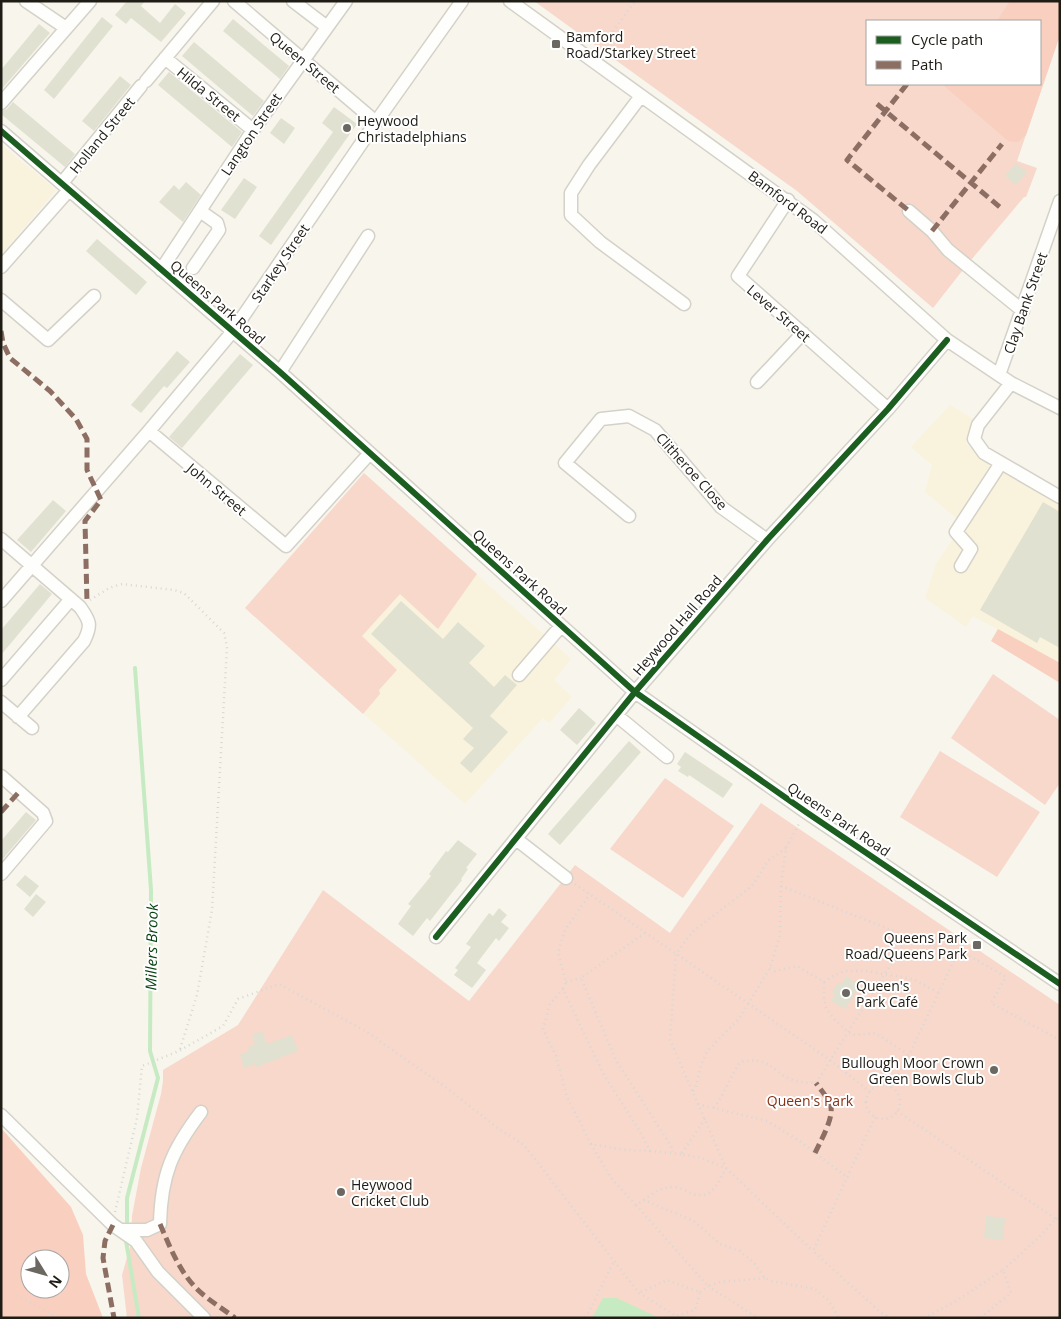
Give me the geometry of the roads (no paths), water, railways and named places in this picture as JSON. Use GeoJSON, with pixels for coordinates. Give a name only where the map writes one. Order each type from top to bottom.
{"type":"FeatureCollection","features":[{"type":"Feature","properties":{"kind":"street"},"geometry":{"type":"LineString","coordinates":[[26,1],[66,28]]}},
{"type":"Feature","properties":{"kind":"street"},"geometry":{"type":"LineString","coordinates":[[1,103],[90,1]]}},
{"type":"Feature","properties":{"kind":"street","name":"Holland Street"},"geometry":{"type":"LineString","coordinates":[[1,267],[66,187],[143,84],[213,1]]}},
{"type":"Feature","properties":{"kind":"street","name":"Queen Street"},"geometry":{"type":"LineString","coordinates":[[234,1],[376,122]]}},
{"type":"Feature","properties":{"kind":"street"},"geometry":{"type":"LineString","coordinates":[[293,1],[327,27]]}},
{"type":"Feature","properties":{"kind":"street","name":"Langton Street"},"geometry":{"type":"LineString","coordinates":[[161,270],[253,130],[346,1]]}},
{"type":"Feature","properties":{"kind":"street","name":"Starkey Street"},"geometry":{"type":"LineString","coordinates":[[1,601],[233,331],[376,122],[462,1]]}},
{"type":"Feature","properties":{"kind":"street","name":"Bamford Road"},"geometry":{"type":"LineString","coordinates":[[510,1],[788,200],[813,220],[947,340],[1011,383],[1060,408]]}},
{"type":"Feature","properties":{"kind":"street","name":"Hilda Street"},"geometry":{"type":"LineString","coordinates":[[165,58],[253,130]]}},
{"type":"Feature","properties":{"kind":"street"},"geometry":{"type":"LineString","coordinates":[[641,96],[589,165],[571,194],[571,214],[600,242],[684,304]]}},
{"type":"Feature","properties":{"kind":"street","name":"Queens Park Road"},"geometry":{"type":"LineString","coordinates":[[1,131],[280,372],[635,692],[806,812],[1060,984]]}},
{"type":"Feature","properties":{"kind":"street","name":"Lever Street"},"geometry":{"type":"LineString","coordinates":[[788,200],[738,276],[888,409]]}},
{"type":"Feature","properties":{"kind":"street","name":"Clay Bank Street"},"geometry":{"type":"LineString","coordinates":[[999,375],[1060,201]]}},
{"type":"Feature","properties":{"kind":"street"},"geometry":{"type":"LineString","coordinates":[[193,268],[219,230],[217,223],[200,211]]}},
{"type":"Feature","properties":{"kind":"street"},"geometry":{"type":"LineString","coordinates":[[909,211],[932,231],[948,250],[1023,311]]}},
{"type":"Feature","properties":{"kind":"street"},"geometry":{"type":"LineString","coordinates":[[280,372],[368,236]]}},
{"type":"Feature","properties":{"kind":"street"},"geometry":{"type":"LineString","coordinates":[[1,300],[48,340],[94,296]]}},
{"type":"Feature","properties":{"kind":"street"},"geometry":{"type":"LineString","coordinates":[[757,382],[803,333]]}},
{"type":"Feature","properties":{"kind":"street","name":"Heywood Hall Road"},"geometry":{"type":"LineString","coordinates":[[436,937],[635,692],[768,540],[888,409],[947,340]]}},
{"type":"Feature","properties":{"kind":"street"},"geometry":{"type":"LineString","coordinates":[[1011,383],[978,425],[974,439],[984,452],[1060,497]]}},
{"type":"Feature","properties":{"kind":"street","name":"Clitheroe Close"},"geometry":{"type":"LineString","coordinates":[[629,516],[565,463],[601,419],[629,416],[654,430],[721,507],[768,540]]}},
{"type":"Feature","properties":{"kind":"street","name":"John Street"},"geometry":{"type":"LineString","coordinates":[[149,431],[286,546],[370,453]]}},
{"type":"Feature","properties":{"kind":"street"},"geometry":{"type":"LineString","coordinates":[[961,566],[971,549],[956,532],[1002,463]]}},
{"type":"Feature","properties":{"kind":"street"},"geometry":{"type":"LineString","coordinates":[[1,539],[75,603],[87,616],[90,624],[84,641],[18,717]]}},
{"type":"Feature","properties":{"kind":"street"},"geometry":{"type":"LineString","coordinates":[[1,680],[75,603]]}},
{"type":"Feature","properties":{"kind":"street"},"geometry":{"type":"LineString","coordinates":[[519,675],[562,626]]}},
{"type":"Feature","properties":{"kind":"street"},"geometry":{"type":"LineString","coordinates":[[1,702],[32,728]]}},
{"type":"Feature","properties":{"kind":"street"},"geometry":{"type":"LineString","coordinates":[[616,715],[667,757]]}},
{"type":"Feature","properties":{"kind":"street"},"geometry":{"type":"LineString","coordinates":[[1,776],[43,813],[46,821],[1,874]]}},
{"type":"Feature","properties":{"kind":"street"},"geometry":{"type":"LineString","coordinates":[[516,838],[566,878]]}},
{"type":"Feature","properties":{"kind":"street"},"geometry":{"type":"LineString","coordinates":[[116,1227],[146,1230],[160,1224],[161,1199],[166,1173],[178,1144],[201,1112]]}},
{"type":"Feature","properties":{"kind":"street"},"geometry":{"type":"LineString","coordinates":[[1,1115],[116,1227],[136,1241],[158,1272],[204,1318]]}},
{"type":"Feature","properties":{"kind":"waterway","name":"Millers Brook"},"geometry":{"type":"LineString","coordinates":[[127,1222],[127,1198],[158,1078],[150,1051],[151,890],[135,668]]}},
{"type":"Feature","properties":{"kind":"waterway","name":"Millers Brook"},"geometry":{"type":"LineString","coordinates":[[126,1241],[139,1318]]}},
{"type":"Feature","properties":{"kind":"place","name":"Bamford Road/Starkey Street"},"geometry":{"type":"Point","coordinates":[556,44]}},
{"type":"Feature","properties":{"kind":"place","name":"Heywood Christadelphians"},"geometry":{"type":"Point","coordinates":[347,128]}},
{"type":"Feature","properties":{"kind":"place","name":"Queens Park Road/Queens Park"},"geometry":{"type":"Point","coordinates":[977,945]}},
{"type":"Feature","properties":{"kind":"place","name":"Queen's Park Café"},"geometry":{"type":"Point","coordinates":[846,993]}},
{"type":"Feature","properties":{"kind":"place","name":"Bullough Moor Crown Green Bowls Club"},"geometry":{"type":"Point","coordinates":[994,1070]}},
{"type":"Feature","properties":{"kind":"place","name":"Heywood Cricket Club"},"geometry":{"type":"Point","coordinates":[341,1192]}},
{"type":"Feature","properties":{"kind":"park label","name":"Queen's Park"},"geometry":{"type":"Point","coordinates":[810,1100]}}]}
